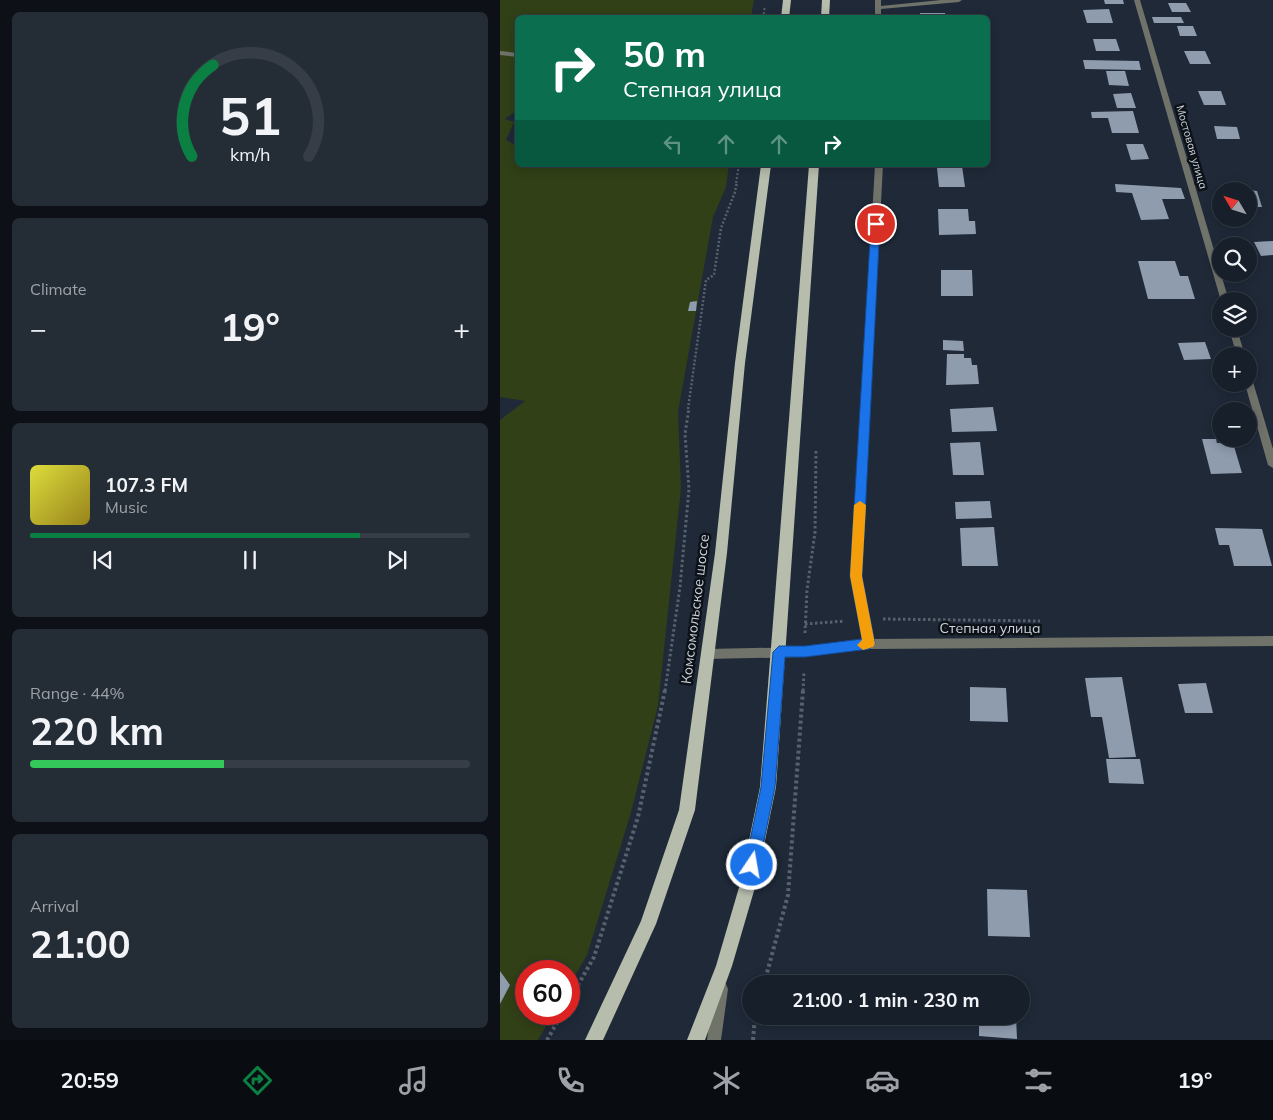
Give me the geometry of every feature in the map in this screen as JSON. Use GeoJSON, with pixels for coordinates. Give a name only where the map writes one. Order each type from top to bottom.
{"type":"FeatureCollection","features":[{"type":"Feature","properties":{"kind":"main road"},"geometry":{"type":"LineString","coordinates":[[784,15],[787,0]]}},
{"type":"Feature","properties":{"kind":"main road"},"geometry":{"type":"LineString","coordinates":[[825,15],[826,0]]}},
{"type":"Feature","properties":{"kind":"main road","name":"Комсомольское шоссе"},"geometry":{"type":"LineString","coordinates":[[594,1040],[648,924],[687,810],[766,167]]}},
{"type":"Feature","properties":{"kind":"main road"},"geometry":{"type":"LineString","coordinates":[[696,1040],[724,966],[748,884],[768,787],[814,167]]}},
{"type":"Feature","properties":{"kind":"street"},"geometry":{"type":"LineString","coordinates":[[878,0],[878,15]]}},
{"type":"Feature","properties":{"kind":"street"},"geometry":{"type":"LineString","coordinates":[[878,8],[959,0]]}},
{"type":"Feature","properties":{"kind":"street","name":"Мостовая улица"},"geometry":{"type":"LineString","coordinates":[[1137,0],[1222,292]]}},
{"type":"Feature","properties":{"kind":"street"},"geometry":{"type":"LineString","coordinates":[[500,53],[515,55]]}},
{"type":"Feature","properties":{"kind":"street"},"geometry":{"type":"LineString","coordinates":[[865,644],[856,576],[879,167]]}},
{"type":"Feature","properties":{"kind":"street"},"geometry":{"type":"LineString","coordinates":[[1252,392],[1273,465]]}},
{"type":"Feature","properties":{"kind":"street","name":"Степная улица"},"geometry":{"type":"LineString","coordinates":[[707,654],[809,651],[865,644],[1273,641]]}},
{"type":"Feature","properties":{"kind":"street"},"geometry":{"type":"LineString","coordinates":[[714,1040],[724,966]]}},
{"type":"Feature","properties":{"kind":"path"},"geometry":{"type":"LineString","coordinates":[[764,15],[766,0]]}},
{"type":"Feature","properties":{"kind":"path"},"geometry":{"type":"LineString","coordinates":[[580,982],[594,957],[632,836],[663,707],[680,587],[689,489],[685,434],[706,280],[714,275],[721,228],[735,192],[739,167]]}},
{"type":"Feature","properties":{"kind":"path"},"geometry":{"type":"LineString","coordinates":[[766,975],[788,895],[809,651]]}},
{"type":"Feature","properties":{"kind":"path"},"geometry":{"type":"LineString","coordinates":[[547,1040],[556,1025]]}},
{"type":"Feature","properties":{"kind":"path"},"geometry":{"type":"LineString","coordinates":[[753,1040],[754,1025]]}},
{"type":"Feature","properties":{"kind":"green space"},"geometry":{"type":"Polygon","coordinates":[[[500,0],[754,0],[751,15],[515,15],[515,112],[505,119],[514,122],[506,140],[515,145],[515,167],[729,167],[726,187],[713,217],[678,412],[681,488],[658,706],[630,816],[587,955],[580,967],[580,960],[515,960],[515,1025],[547,1025],[538,1040],[500,1040],[500,420],[525,401],[500,397],[500,0]]]}},
{"type":"Feature","properties":{"kind":"building"},"geometry":{"type":"Polygon","coordinates":[[[1104,0],[1123,0],[1124,4],[1105,4],[1104,0]]]}},
{"type":"Feature","properties":{"kind":"building"},"geometry":{"type":"Polygon","coordinates":[[[1168,3],[1186,3],[1191,12],[1172,12],[1168,3]]]}},
{"type":"Feature","properties":{"kind":"building"},"geometry":{"type":"Polygon","coordinates":[[[1109,9],[1113,23],[1087,23],[1083,10],[1109,9]]]}},
{"type":"Feature","properties":{"kind":"building"},"geometry":{"type":"Polygon","coordinates":[[[920,13],[945,13],[945,15],[920,15],[920,13]]]}},
{"type":"Feature","properties":{"kind":"building"},"geometry":{"type":"Polygon","coordinates":[[[1152,17],[1181,17],[1184,23],[1154,23],[1152,17]]]}},
{"type":"Feature","properties":{"kind":"building"},"geometry":{"type":"Polygon","coordinates":[[[1177,26],[1193,26],[1197,36],[1180,36],[1177,26]]]}},
{"type":"Feature","properties":{"kind":"building"},"geometry":{"type":"Polygon","coordinates":[[[1093,39],[1116,39],[1120,51],[1096,51],[1093,39]]]}},
{"type":"Feature","properties":{"kind":"building"},"geometry":{"type":"Polygon","coordinates":[[[1184,51],[1205,51],[1211,64],[1190,64],[1184,51]]]}},
{"type":"Feature","properties":{"kind":"building"},"geometry":{"type":"Polygon","coordinates":[[[1083,60],[1139,61],[1141,70],[1085,69],[1083,60]]]}},
{"type":"Feature","properties":{"kind":"building"},"geometry":{"type":"Polygon","coordinates":[[[1106,71],[1125,71],[1129,86],[1109,85],[1106,71]]]}},
{"type":"Feature","properties":{"kind":"building"},"geometry":{"type":"Polygon","coordinates":[[[1198,91],[1221,91],[1226,105],[1204,105],[1198,91]]]}},
{"type":"Feature","properties":{"kind":"building"},"geometry":{"type":"Polygon","coordinates":[[[1131,93],[1136,108],[1117,108],[1113,94],[1131,93]]]}},
{"type":"Feature","properties":{"kind":"building"},"geometry":{"type":"Polygon","coordinates":[[[1133,111],[1139,133],[1112,133],[1108,118],[1092,118],[1091,112],[1133,111]]]}},
{"type":"Feature","properties":{"kind":"building"},"geometry":{"type":"Polygon","coordinates":[[[1214,126],[1237,127],[1240,139],[1217,139],[1214,126]]]}},
{"type":"Feature","properties":{"kind":"building"},"geometry":{"type":"Polygon","coordinates":[[[1126,144],[1143,144],[1149,159],[1131,160],[1126,144]]]}},
{"type":"Feature","properties":{"kind":"building"},"geometry":{"type":"Polygon","coordinates":[[[962,167],[965,187],[939,187],[937,168],[934,168],[962,167]]]}},
{"type":"Feature","properties":{"kind":"building"},"geometry":{"type":"Polygon","coordinates":[[[1115,184],[1181,188],[1185,199],[1162,199],[1169,219],[1141,220],[1132,193],[1116,192],[1115,184]]]}},
{"type":"Feature","properties":{"kind":"building"},"geometry":{"type":"Polygon","coordinates":[[[1258,194],[1262,207],[1258,207],[1258,194]]]}},
{"type":"Feature","properties":{"kind":"building"},"geometry":{"type":"Polygon","coordinates":[[[938,209],[968,209],[969,221],[975,221],[976,234],[939,235],[938,209]]]}},
{"type":"Feature","properties":{"kind":"building"},"geometry":{"type":"Polygon","coordinates":[[[1273,241],[1273,255],[1261,256],[1257,248],[1257,242],[1273,241]]]}},
{"type":"Feature","properties":{"kind":"building"},"geometry":{"type":"Polygon","coordinates":[[[1138,261],[1175,261],[1180,276],[1188,276],[1195,299],[1148,299],[1138,261]]]}},
{"type":"Feature","properties":{"kind":"building"},"geometry":{"type":"Polygon","coordinates":[[[941,270],[972,270],[973,296],[941,296],[941,270]]]}},
{"type":"Feature","properties":{"kind":"building"},"geometry":{"type":"Polygon","coordinates":[[[697,301],[696,311],[688,311],[690,302],[697,301]]]}},
{"type":"Feature","properties":{"kind":"building"},"geometry":{"type":"Polygon","coordinates":[[[943,340],[963,341],[964,351],[943,350],[943,340]]]}},
{"type":"Feature","properties":{"kind":"building"},"geometry":{"type":"Polygon","coordinates":[[[1205,342],[1211,359],[1184,360],[1178,343],[1205,342]]]}},
{"type":"Feature","properties":{"kind":"building"},"geometry":{"type":"Polygon","coordinates":[[[947,354],[964,354],[964,358],[971,358],[972,365],[977,365],[979,384],[946,385],[947,354]]]}},
{"type":"Feature","properties":{"kind":"building"},"geometry":{"type":"Polygon","coordinates":[[[993,407],[997,431],[952,432],[950,409],[993,407]]]}},
{"type":"Feature","properties":{"kind":"building"},"geometry":{"type":"Polygon","coordinates":[[[1202,439],[1212,439],[1212,447],[1234,447],[1242,473],[1211,474],[1202,439]]]}},
{"type":"Feature","properties":{"kind":"building"},"geometry":{"type":"Polygon","coordinates":[[[980,442],[984,475],[953,475],[950,443],[980,442]]]}},
{"type":"Feature","properties":{"kind":"building"},"geometry":{"type":"Polygon","coordinates":[[[990,501],[992,518],[956,519],[955,502],[990,501]]]}},
{"type":"Feature","properties":{"kind":"building"},"geometry":{"type":"Polygon","coordinates":[[[994,527],[998,566],[962,566],[960,528],[994,527]]]}},
{"type":"Feature","properties":{"kind":"building"},"geometry":{"type":"Polygon","coordinates":[[[1215,528],[1262,529],[1272,566],[1234,566],[1229,545],[1219,545],[1215,528]]]}},
{"type":"Feature","properties":{"kind":"building"},"geometry":{"type":"Polygon","coordinates":[[[1122,677],[1136,757],[1109,758],[1102,717],[1091,717],[1085,678],[1122,677]]]}},
{"type":"Feature","properties":{"kind":"building"},"geometry":{"type":"Polygon","coordinates":[[[1206,683],[1213,713],[1185,713],[1178,684],[1206,683]]]}},
{"type":"Feature","properties":{"kind":"building"},"geometry":{"type":"Polygon","coordinates":[[[970,687],[1006,688],[1008,722],[970,721],[970,687]]]}},
{"type":"Feature","properties":{"kind":"building"},"geometry":{"type":"Polygon","coordinates":[[[1106,759],[1140,759],[1144,784],[1109,783],[1106,759]]]}},
{"type":"Feature","properties":{"kind":"building"},"geometry":{"type":"Polygon","coordinates":[[[987,889],[1027,890],[1030,937],[988,936],[987,889]]]}},
{"type":"Feature","properties":{"kind":"building"},"geometry":{"type":"Polygon","coordinates":[[[500,971],[510,985],[500,1004],[500,971]]]}},
{"type":"Feature","properties":{"kind":"building"},"geometry":{"type":"Polygon","coordinates":[[[979,1025],[1016,1025],[1017,1039],[979,1036],[979,1025]]]}},
{"type":"Feature","properties":{"kind":"slow traffic"},"geometry":{"type":"LineString","coordinates":[[860,505],[856,576],[869,644],[863,645]]}},
{"type":"Feature","properties":{"kind":"route"},"geometry":{"type":"LineString","coordinates":[[752,865],[768,787],[779,652],[805,652],[869,644],[856,576],[876,224]]}}]}
